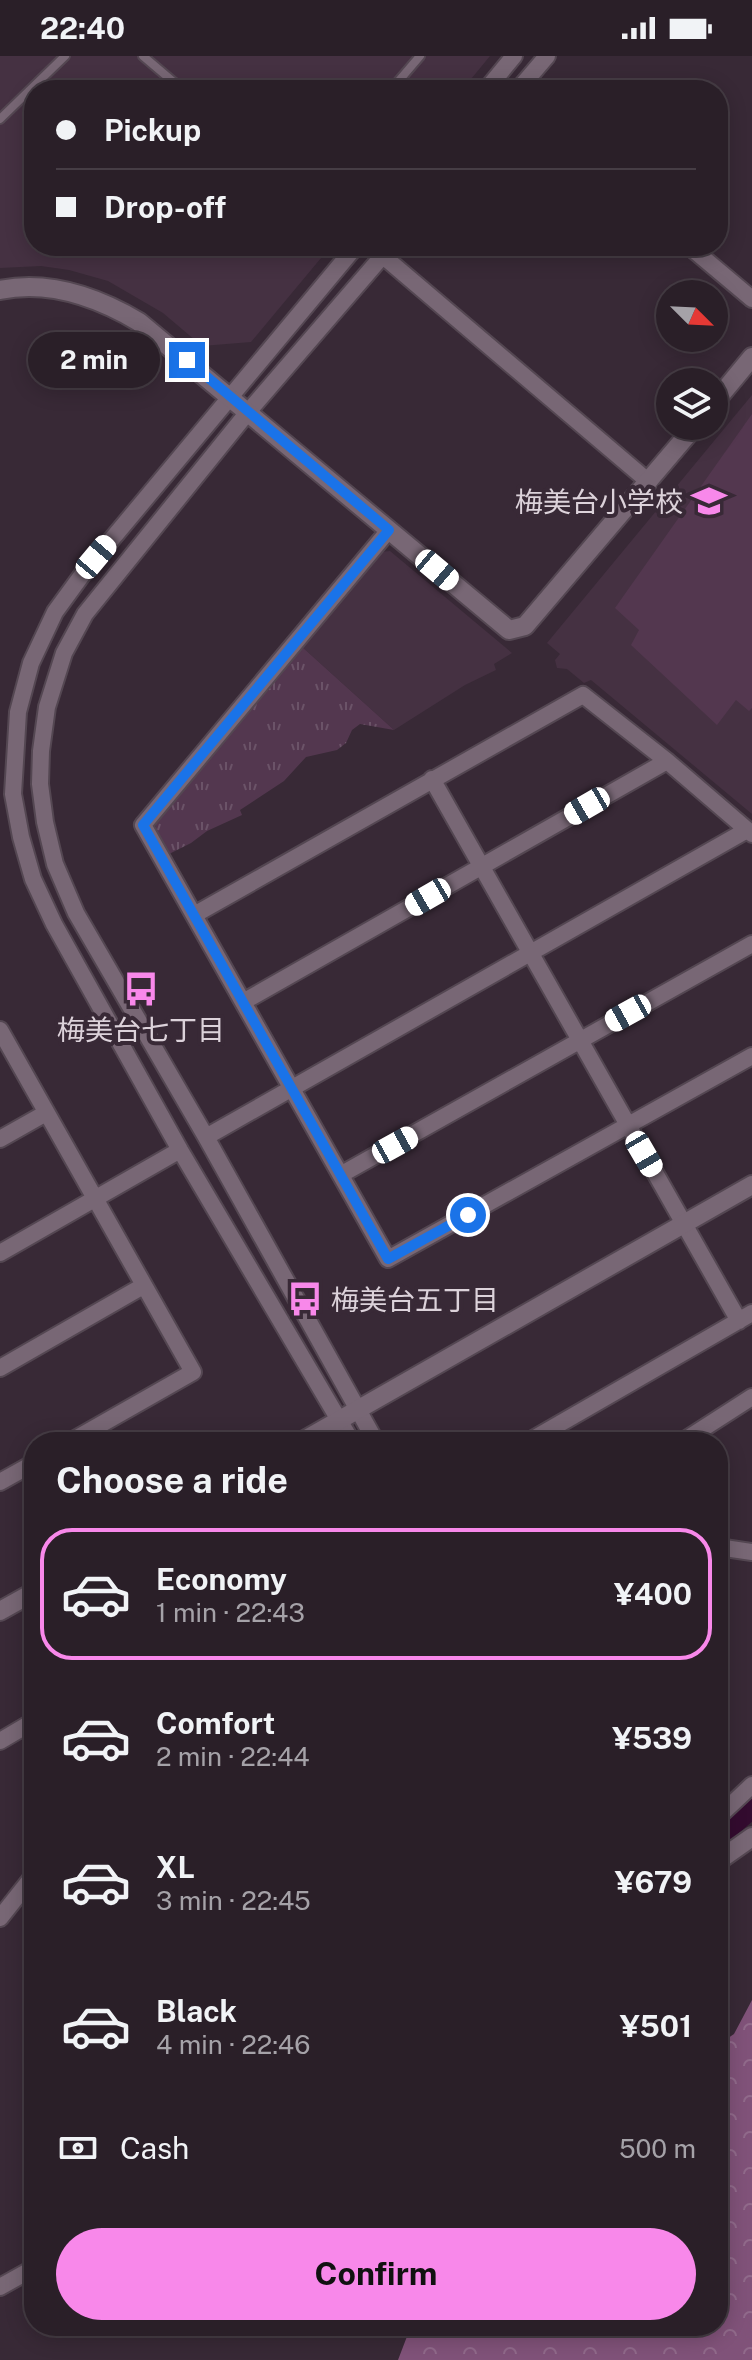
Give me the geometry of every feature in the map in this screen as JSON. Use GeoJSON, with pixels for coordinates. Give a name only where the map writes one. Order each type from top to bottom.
{"type":"FeatureCollection","features":[{"type":"Feature","properties":{"kind":"street"},"geometry":{"type":"LineString","coordinates":[[494,80],[514,56]]}},
{"type":"Feature","properties":{"kind":"street"},"geometry":{"type":"LineString","coordinates":[[527,80],[547,56]]}},
{"type":"Feature","properties":{"kind":"street"},"geometry":{"type":"LineString","coordinates":[[347,1432],[180,1150],[54,924],[33,879],[21,837],[7,757],[31,663],[55,612],[82,575],[348,256]]}},
{"type":"Feature","properties":{"kind":"street"},"geometry":{"type":"LineString","coordinates":[[370,1432],[67,894],[55,864],[40,784],[47,707],[64,653],[85,614],[248,412],[383,256]]}},
{"type":"Feature","properties":{"kind":"street"},"geometry":{"type":"LineString","coordinates":[[393,256],[649,482]]}},
{"type":"Feature","properties":{"kind":"street"},"geometry":{"type":"LineString","coordinates":[[701,256],[752,299]]}},
{"type":"Feature","properties":{"kind":"street"},"geometry":{"type":"LineString","coordinates":[[0,290],[42,288],[76,293],[118,310],[153,333],[509,630],[525,626],[684,440]]}},
{"type":"Feature","properties":{"kind":"street"},"geometry":{"type":"LineString","coordinates":[[728,386],[752,357]]}},
{"type":"Feature","properties":{"kind":"street"},"geometry":{"type":"LineString","coordinates":[[389,530],[143,825],[388,1259],[752,1056]]}},
{"type":"Feature","properties":{"kind":"street"},"geometry":{"type":"LineString","coordinates":[[194,915],[583,695],[667,761],[749,832],[402,1024],[206,1137]]}},
{"type":"Feature","properties":{"kind":"street"},"geometry":{"type":"LineString","coordinates":[[243,1002],[667,761]]}},
{"type":"Feature","properties":{"kind":"street"},"geometry":{"type":"LineString","coordinates":[[432,779],[683,1224],[745,1317],[545,1432]]}},
{"type":"Feature","properties":{"kind":"street"},"geometry":{"type":"LineString","coordinates":[[342,1174],[752,944]]}},
{"type":"Feature","properties":{"kind":"street"},"geometry":{"type":"LineString","coordinates":[[0,1030],[193,1372],[88,1432]]}},
{"type":"Feature","properties":{"kind":"street"},"geometry":{"type":"LineString","coordinates":[[0,1139],[46,1113]]}},
{"type":"Feature","properties":{"kind":"street"},"geometry":{"type":"LineString","coordinates":[[0,1253],[180,1150]]}},
{"type":"Feature","properties":{"kind":"street"},"geometry":{"type":"LineString","coordinates":[[319,1432],[752,1185]]}},
{"type":"Feature","properties":{"kind":"street"},"geometry":{"type":"LineString","coordinates":[[0,1368],[143,1286]]}},
{"type":"Feature","properties":{"kind":"street"},"geometry":{"type":"LineString","coordinates":[[698,1432],[752,1397]]}},
{"type":"Feature","properties":{"kind":"street"},"geometry":{"type":"LineString","coordinates":[[0,1482],[24,1469]]}},
{"type":"Feature","properties":{"kind":"street"},"geometry":{"type":"LineString","coordinates":[[728,1548],[752,1552]]}},
{"type":"Feature","properties":{"kind":"street"},"geometry":{"type":"LineString","coordinates":[[0,1611],[24,1598]]}},
{"type":"Feature","properties":{"kind":"street"},"geometry":{"type":"LineString","coordinates":[[0,1741],[24,1727]]}},
{"type":"Feature","properties":{"kind":"street"},"geometry":{"type":"LineString","coordinates":[[728,1808],[752,1785]]}},
{"type":"Feature","properties":{"kind":"street"},"geometry":{"type":"LineString","coordinates":[[728,1854],[752,1837]]}},
{"type":"Feature","properties":{"kind":"street"},"geometry":{"type":"LineString","coordinates":[[0,1918],[24,1888]]}},
{"type":"Feature","properties":{"kind":"street"},"geometry":{"type":"LineString","coordinates":[[0,2287],[24,2274]]}},
{"type":"Feature","properties":{"kind":"lane"},"geometry":{"type":"LineString","coordinates":[[40,80],[65,56]]}},
{"type":"Feature","properties":{"kind":"lane"},"geometry":{"type":"LineString","coordinates":[[143,56],[171,80]]}},
{"type":"Feature","properties":{"kind":"lane"},"geometry":{"type":"LineString","coordinates":[[400,80],[420,56]]}},
{"type":"Feature","properties":{"kind":"lane"},"geometry":{"type":"LineString","coordinates":[[0,119],[24,96]]}},
{"type":"Feature","properties":{"kind":"shaded area"},"geometry":{"type":"Polygon","coordinates":[[[0,56],[490,56],[470,80],[24,80],[24,256],[323,256],[251,342],[202,346],[163,313],[108,281],[41,266],[0,268],[0,56]]]}},
{"type":"Feature","properties":{"kind":"shaded area","name":"梅美台小学校"},"geometry":{"type":"Polygon","coordinates":[[[752,395],[752,814],[591,680],[584,683],[567,669],[557,668],[555,660],[560,654],[547,643],[715,440],[728,440],[728,424],[752,395]]]}},
{"type":"Feature","properties":{"kind":"shaded area"},"geometry":{"type":"Polygon","coordinates":[[[390,551],[512,653],[494,664],[496,670],[465,685],[394,730],[301,646],[381,552],[390,551]]]}},
{"type":"Feature","properties":{"kind":"green space"},"geometry":{"type":"Polygon","coordinates":[[[752,414],[752,708],[749,711],[736,700],[717,725],[631,645],[639,630],[615,608],[752,414]]]}},
{"type":"Feature","properties":{"kind":"green space"},"geometry":{"type":"Polygon","coordinates":[[[301,646],[394,730],[360,724],[337,750],[306,757],[284,781],[240,810],[242,815],[169,854],[155,830],[156,819],[301,646]]]}},
{"type":"Feature","properties":{"kind":"green space"},"geometry":{"type":"Polygon","coordinates":[[[752,2000],[752,2360],[398,2360],[407,2336],[728,2336],[728,2038],[734,2034],[752,2000]]]}},
{"type":"Feature","properties":{"kind":"waterway"},"geometry":{"type":"LineString","coordinates":[[728,1822],[752,1802]]}},
{"type":"Feature","properties":{"kind":"place","name":"梅美台小学校"},"geometry":{"type":"Point","coordinates":[709,501]}},
{"type":"Feature","properties":{"kind":"place","name":"梅美台七丁目"},"geometry":{"type":"Point","coordinates":[141,989]}},
{"type":"Feature","properties":{"kind":"place","name":"梅美台五丁目"},"geometry":{"type":"Point","coordinates":[305,1299]}},
{"type":"Feature","properties":{"kind":"route"},"geometry":{"type":"LineString","coordinates":[[187,360],[389,530],[143,825],[388,1259],[468,1215]]}}]}
